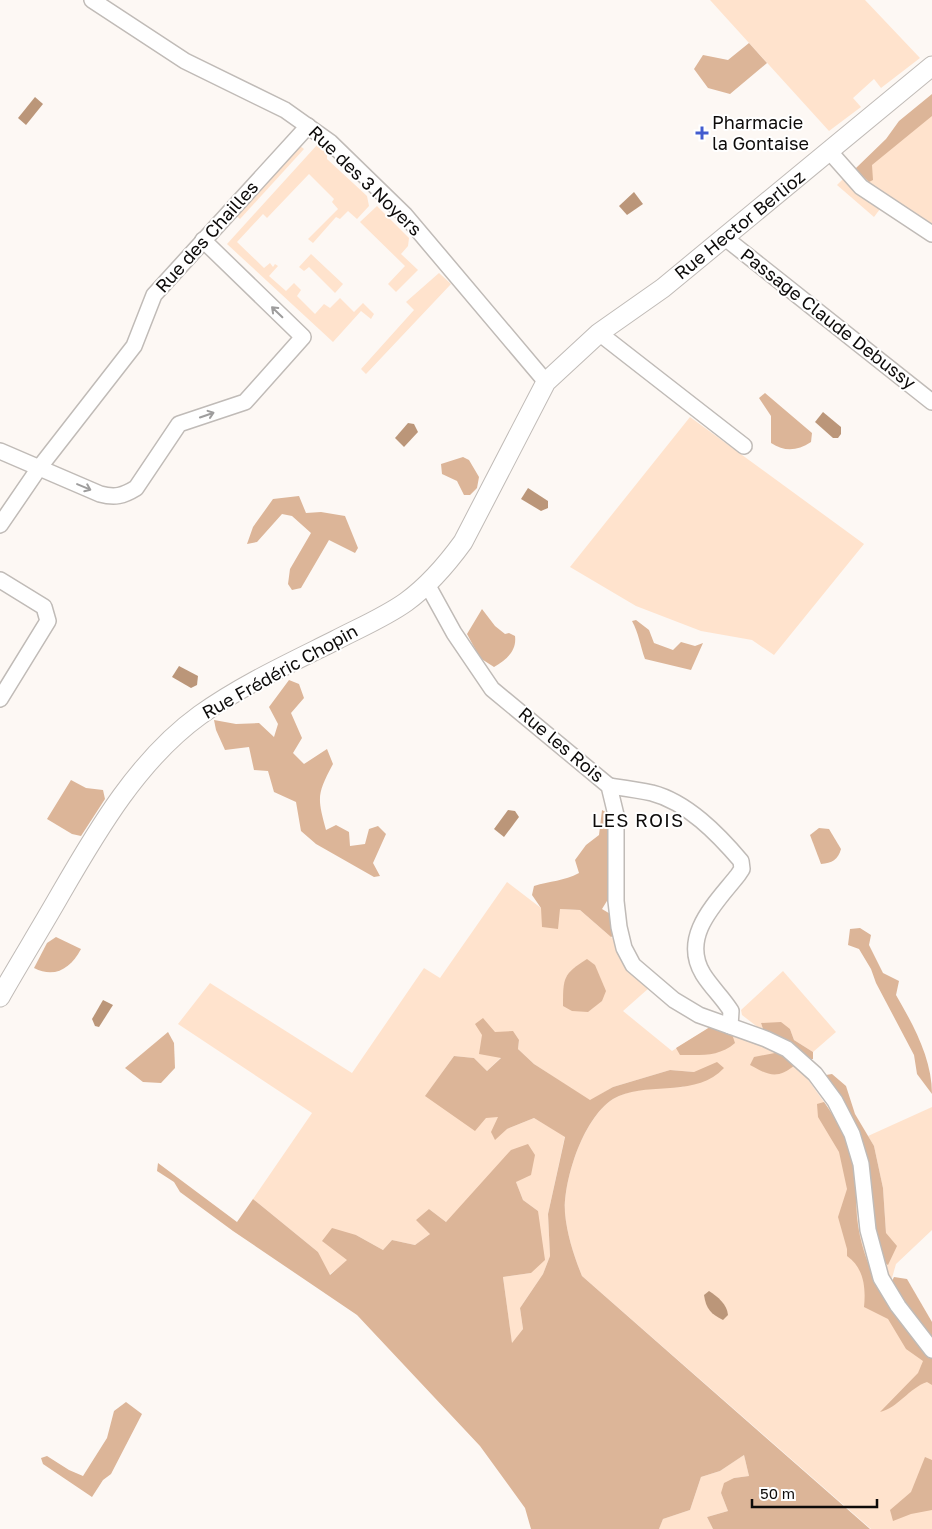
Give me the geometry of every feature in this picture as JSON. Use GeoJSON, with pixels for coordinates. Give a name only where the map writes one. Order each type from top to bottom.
{"type":"FeatureCollection","features":[{"type":"Feature","properties":{"kind":"street","name":"Rue des 3 Noyers"},"geometry":{"type":"LineString","coordinates":[[92,0],[185,61],[285,110],[330,142],[405,215],[546,382]]}},
{"type":"Feature","properties":{"kind":"street","name":"Rue Hector Berlioz"},"geometry":{"type":"LineString","coordinates":[[546,382],[599,333],[663,288],[932,66]]}},
{"type":"Feature","properties":{"kind":"street","name":"Rue des Chailles"},"geometry":{"type":"LineString","coordinates":[[0,525],[39,468],[134,346],[154,295],[308,126]]}},
{"type":"Feature","properties":{"kind":"street"},"geometry":{"type":"LineString","coordinates":[[830,152],[861,187],[932,234]]}},
{"type":"Feature","properties":{"kind":"street","name":"Passage Claude Debussy"},"geometry":{"type":"LineString","coordinates":[[724,237],[932,402]]}},
{"type":"Feature","properties":{"kind":"street"},"geometry":{"type":"LineString","coordinates":[[0,451],[100,494],[114,498],[136,488],[179,424],[245,402],[303,336],[203,240]]}},
{"type":"Feature","properties":{"kind":"street"},"geometry":{"type":"LineString","coordinates":[[599,333],[744,446]]}},
{"type":"Feature","properties":{"kind":"street","name":"Rue Frédéric Chopin"},"geometry":{"type":"LineString","coordinates":[[0,997],[87,849],[135,779],[170,742],[199,716],[236,692],[406,602],[448,562],[463,542],[546,382]]}},
{"type":"Feature","properties":{"kind":"street"},"geometry":{"type":"LineString","coordinates":[[0,580],[44,608],[48,621],[0,699]]}},
{"type":"Feature","properties":{"kind":"street","name":"Rue les Rois"},"geometry":{"type":"LineString","coordinates":[[427,584],[454,633],[492,689],[610,786],[616,815],[616,901],[624,948],[633,965],[674,1000],[699,1015],[766,1039],[787,1049],[815,1074],[835,1101],[852,1134],[861,1164],[868,1230],[881,1278],[898,1306],[932,1350]]}},
{"type":"Feature","properties":{"kind":"street"},"geometry":{"type":"LineString","coordinates":[[610,786],[653,793],[684,808],[702,822],[741,861],[742,869],[700,924],[696,935],[695,948],[703,974],[731,1012],[730,1026]]}},
{"type":"Feature","properties":{"kind":"shaded area"},"geometry":{"type":"Polygon","coordinates":[[[710,0],[865,0],[920,58],[881,88],[874,79],[853,98],[861,107],[829,131],[710,0]]]}},
{"type":"Feature","properties":{"kind":"shaded area"},"geometry":{"type":"Polygon","coordinates":[[[749,43],[767,63],[730,94],[708,88],[694,69],[703,55],[728,60],[749,43]]]}},
{"type":"Feature","properties":{"kind":"shaded area"},"geometry":{"type":"Polygon","coordinates":[[[932,94],[932,116],[872,165],[873,180],[869,182],[855,169],[886,139],[899,121],[932,94]]]}},
{"type":"Feature","properties":{"kind":"shaded area"},"geometry":{"type":"Polygon","coordinates":[[[35,97],[43,104],[26,125],[18,118],[35,97]]]}},
{"type":"Feature","properties":{"kind":"shaded area"},"geometry":{"type":"Polygon","coordinates":[[[932,103],[932,229],[883,196],[855,169],[932,103]]]}},
{"type":"Feature","properties":{"kind":"shaded area"},"geometry":{"type":"Polygon","coordinates":[[[317,145],[327,154],[327,159],[367,196],[369,206],[357,219],[348,211],[340,219],[336,217],[313,243],[308,239],[338,209],[332,202],[334,199],[309,174],[267,218],[263,214],[237,242],[264,268],[270,263],[273,267],[275,264],[278,266],[269,276],[286,291],[294,283],[301,290],[297,296],[315,314],[324,304],[330,308],[340,298],[354,312],[363,303],[374,314],[371,319],[361,311],[333,342],[227,244],[317,145]]]}},
{"type":"Feature","properties":{"kind":"shaded area"},"geometry":{"type":"Polygon","coordinates":[[[300,146],[304,149],[240,219],[235,215],[300,146]]]}},
{"type":"Feature","properties":{"kind":"shaded area"},"geometry":{"type":"Polygon","coordinates":[[[845,177],[880,209],[874,217],[837,185],[845,177]]]}},
{"type":"Feature","properties":{"kind":"shaded area"},"geometry":{"type":"Polygon","coordinates":[[[634,192],[643,204],[627,215],[619,206],[634,192]]]}},
{"type":"Feature","properties":{"kind":"shaded area"},"geometry":{"type":"Polygon","coordinates":[[[377,206],[409,238],[408,246],[401,254],[418,270],[396,292],[388,284],[405,266],[360,222],[377,206]]]}},
{"type":"Feature","properties":{"kind":"shaded area"},"geometry":{"type":"Polygon","coordinates":[[[311,254],[343,284],[335,293],[309,267],[304,271],[299,267],[311,254]]]}},
{"type":"Feature","properties":{"kind":"shaded area"},"geometry":{"type":"Polygon","coordinates":[[[439,273],[451,284],[366,374],[361,369],[414,310],[406,302],[439,273]]]}},
{"type":"Feature","properties":{"kind":"shaded area"},"geometry":{"type":"Polygon","coordinates":[[[765,393],[812,433],[811,442],[796,449],[781,448],[771,443],[771,416],[759,398],[765,393]]]}},
{"type":"Feature","properties":{"kind":"shaded area"},"geometry":{"type":"Polygon","coordinates":[[[823,412],[841,427],[841,434],[838,438],[833,438],[815,422],[823,412]]]}},
{"type":"Feature","properties":{"kind":"shaded area"},"geometry":{"type":"Polygon","coordinates":[[[690,417],[864,544],[774,655],[752,640],[701,631],[636,606],[570,567],[690,417]]]}},
{"type":"Feature","properties":{"kind":"shaded area"},"geometry":{"type":"Polygon","coordinates":[[[408,423],[414,424],[418,432],[404,447],[395,438],[408,423]]]}},
{"type":"Feature","properties":{"kind":"shaded area"},"geometry":{"type":"Polygon","coordinates":[[[463,457],[469,460],[479,477],[477,488],[470,495],[464,495],[457,481],[442,474],[441,464],[463,457]]]}},
{"type":"Feature","properties":{"kind":"shaded area"},"geometry":{"type":"Polygon","coordinates":[[[528,488],[548,501],[548,508],[541,511],[521,499],[528,488]]]}},
{"type":"Feature","properties":{"kind":"shaded area"},"geometry":{"type":"Polygon","coordinates":[[[299,496],[306,513],[321,512],[345,516],[358,548],[355,553],[329,540],[301,588],[292,590],[288,584],[290,569],[311,533],[292,516],[282,514],[257,542],[247,544],[253,527],[273,499],[299,496]]]}},
{"type":"Feature","properties":{"kind":"shaded area"},"geometry":{"type":"Polygon","coordinates":[[[482,609],[495,626],[505,634],[509,633],[515,636],[514,646],[510,654],[494,667],[480,658],[467,634],[482,609]]]}},
{"type":"Feature","properties":{"kind":"shaded area"},"geometry":{"type":"Polygon","coordinates":[[[636,620],[649,630],[654,643],[673,650],[681,642],[695,646],[703,643],[691,670],[645,659],[632,621],[636,620]]]}},
{"type":"Feature","properties":{"kind":"shaded area"},"geometry":{"type":"Polygon","coordinates":[[[179,666],[198,676],[197,685],[191,688],[172,677],[179,666]]]}},
{"type":"Feature","properties":{"kind":"shaded area"},"geometry":{"type":"Polygon","coordinates":[[[289,680],[299,684],[304,698],[291,713],[302,738],[293,753],[304,764],[327,749],[333,764],[321,789],[320,796],[326,830],[336,825],[349,832],[350,846],[365,844],[369,829],[378,826],[386,834],[373,863],[380,876],[374,877],[316,844],[301,831],[296,802],[274,792],[268,771],[254,770],[249,747],[225,750],[216,730],[214,720],[236,724],[259,723],[274,737],[278,724],[269,707],[289,680]]]}},
{"type":"Feature","properties":{"kind":"shaded area"},"geometry":{"type":"Polygon","coordinates":[[[71,780],[86,788],[103,790],[105,799],[81,836],[72,834],[47,819],[71,780]]]}},
{"type":"Feature","properties":{"kind":"shaded area"},"geometry":{"type":"Polygon","coordinates":[[[508,810],[515,811],[519,817],[504,837],[494,829],[508,810]]]}},
{"type":"Feature","properties":{"kind":"shaded area"},"geometry":{"type":"Polygon","coordinates":[[[602,810],[607,813],[610,896],[602,909],[612,915],[618,934],[611,937],[580,910],[560,909],[558,929],[542,927],[541,908],[532,895],[534,886],[579,873],[575,860],[586,845],[599,835],[602,810]]]}},
{"type":"Feature","properties":{"kind":"shaded area"},"geometry":{"type":"Polygon","coordinates":[[[819,828],[829,829],[841,849],[838,856],[828,863],[821,864],[810,835],[819,828]]]}},
{"type":"Feature","properties":{"kind":"shaded area"},"geometry":{"type":"Polygon","coordinates":[[[507,882],[541,908],[580,910],[618,943],[619,951],[628,969],[649,988],[623,1011],[672,1051],[710,1027],[772,1046],[787,1057],[807,1078],[841,1126],[854,1165],[858,1226],[871,1272],[908,1332],[932,1357],[932,1529],[871,1529],[582,1276],[567,1229],[565,1199],[572,1165],[586,1130],[607,1104],[619,1096],[643,1089],[683,1087],[694,1072],[670,1070],[613,1087],[590,1101],[534,1064],[518,1049],[519,1040],[487,1071],[474,1058],[454,1056],[426,1095],[486,1117],[498,1117],[507,1129],[534,1118],[565,1136],[548,1214],[550,1256],[543,1274],[520,1308],[523,1329],[512,1344],[503,1277],[531,1273],[538,1211],[523,1200],[516,1182],[535,1155],[446,1222],[429,1209],[430,1234],[415,1245],[392,1240],[383,1250],[356,1235],[348,1260],[329,1275],[318,1252],[253,1199],[312,1113],[178,1024],[210,983],[352,1073],[424,968],[440,978],[507,882]]]}},
{"type":"Feature","properties":{"kind":"shaded area"},"geometry":{"type":"Polygon","coordinates":[[[860,928],[871,935],[869,945],[883,973],[899,981],[896,995],[921,1043],[929,1068],[932,1094],[917,1074],[914,1055],[876,983],[871,969],[859,949],[848,945],[850,929],[860,928]]]}},
{"type":"Feature","properties":{"kind":"shaded area"},"geometry":{"type":"Polygon","coordinates":[[[56,937],[81,949],[77,956],[62,970],[55,972],[34,968],[47,943],[56,937]]]}},
{"type":"Feature","properties":{"kind":"shaded area"},"geometry":{"type":"Polygon","coordinates":[[[587,959],[595,965],[606,991],[602,1001],[588,1012],[572,1011],[563,1006],[564,983],[569,973],[587,959]]]}},
{"type":"Feature","properties":{"kind":"shaded area"},"geometry":{"type":"Polygon","coordinates":[[[783,971],[836,1032],[813,1052],[794,1040],[790,1029],[761,1023],[764,1032],[742,1015],[741,1010],[783,971]]]}},
{"type":"Feature","properties":{"kind":"shaded area"},"geometry":{"type":"Polygon","coordinates":[[[103,1000],[113,1005],[99,1027],[95,1026],[92,1019],[103,1000]]]}},
{"type":"Feature","properties":{"kind":"shaded area"},"geometry":{"type":"Polygon","coordinates":[[[483,1018],[495,1032],[513,1031],[519,1040],[518,1049],[534,1064],[590,1100],[613,1087],[670,1070],[694,1072],[717,1062],[724,1068],[713,1077],[701,1083],[632,1092],[619,1096],[607,1104],[596,1116],[586,1130],[578,1147],[565,1199],[567,1229],[574,1253],[582,1276],[870,1529],[713,1529],[707,1517],[728,1511],[721,1493],[724,1483],[734,1478],[749,1476],[744,1455],[720,1471],[701,1477],[690,1510],[663,1519],[659,1529],[531,1529],[525,1508],[480,1446],[357,1315],[233,1231],[180,1192],[174,1182],[157,1171],[158,1163],[237,1222],[253,1199],[318,1252],[330,1275],[347,1260],[322,1241],[332,1228],[356,1235],[383,1250],[392,1240],[415,1245],[430,1234],[416,1220],[429,1209],[446,1222],[511,1150],[528,1144],[535,1155],[531,1175],[516,1182],[523,1200],[538,1211],[545,1260],[531,1273],[503,1277],[512,1343],[523,1329],[520,1308],[543,1274],[550,1256],[548,1214],[565,1137],[534,1118],[507,1129],[495,1140],[491,1132],[498,1117],[486,1118],[475,1131],[425,1096],[454,1056],[474,1058],[487,1071],[501,1058],[479,1054],[482,1035],[475,1024],[483,1018]]]}},
{"type":"Feature","properties":{"kind":"shaded area"},"geometry":{"type":"Polygon","coordinates":[[[781,1022],[790,1029],[794,1040],[813,1052],[813,1059],[808,1059],[764,1032],[761,1023],[781,1022]]]}},
{"type":"Feature","properties":{"kind":"shaded area"},"geometry":{"type":"Polygon","coordinates":[[[710,1027],[732,1034],[735,1043],[729,1048],[716,1053],[680,1055],[676,1048],[710,1027]]]}},
{"type":"Feature","properties":{"kind":"shaded area"},"geometry":{"type":"Polygon","coordinates":[[[168,1032],[174,1043],[175,1068],[161,1083],[143,1082],[125,1068],[168,1032]]]}},
{"type":"Feature","properties":{"kind":"shaded area"},"geometry":{"type":"Polygon","coordinates":[[[780,1052],[795,1065],[783,1073],[767,1073],[750,1065],[754,1057],[780,1052]]]}},
{"type":"Feature","properties":{"kind":"shaded area"},"geometry":{"type":"Polygon","coordinates":[[[832,1074],[846,1086],[855,1114],[874,1146],[883,1188],[886,1233],[897,1246],[888,1265],[881,1260],[876,1242],[862,1149],[848,1109],[826,1075],[832,1074]]]}},
{"type":"Feature","properties":{"kind":"shaded area"},"geometry":{"type":"Polygon","coordinates":[[[824,1102],[839,1125],[853,1158],[858,1225],[868,1262],[895,1313],[932,1357],[932,1385],[927,1382],[921,1385],[886,1410],[880,1412],[918,1373],[923,1361],[906,1349],[888,1319],[864,1307],[863,1279],[857,1266],[847,1256],[847,1249],[838,1217],[847,1189],[839,1152],[818,1117],[817,1104],[824,1102]]]}},
{"type":"Feature","properties":{"kind":"shaded area"},"geometry":{"type":"Polygon","coordinates":[[[932,1107],[932,1230],[896,1264],[890,1285],[881,1260],[886,1233],[883,1188],[874,1146],[868,1136],[932,1107]]]}},
{"type":"Feature","properties":{"kind":"shaded area"},"geometry":{"type":"Polygon","coordinates":[[[894,1277],[907,1279],[932,1322],[932,1341],[890,1285],[894,1277]]]}},
{"type":"Feature","properties":{"kind":"shaded area"},"geometry":{"type":"Polygon","coordinates":[[[709,1291],[719,1298],[726,1307],[728,1315],[723,1320],[715,1316],[706,1304],[704,1295],[709,1291]]]}},
{"type":"Feature","properties":{"kind":"shaded area"},"geometry":{"type":"Polygon","coordinates":[[[126,1402],[142,1414],[111,1474],[103,1480],[92,1497],[43,1464],[41,1458],[47,1456],[69,1470],[83,1476],[107,1438],[114,1411],[126,1402]]]}},
{"type":"Feature","properties":{"kind":"shaded area"},"geometry":{"type":"Polygon","coordinates":[[[744,1455],[749,1476],[734,1478],[721,1493],[728,1511],[707,1517],[713,1529],[659,1529],[663,1519],[690,1510],[701,1477],[720,1471],[744,1455]]]}},
{"type":"Feature","properties":{"kind":"shaded area"},"geometry":{"type":"Polygon","coordinates":[[[925,1457],[932,1460],[932,1510],[911,1514],[893,1521],[890,1510],[911,1492],[925,1457]]]}},
{"type":"Feature","properties":{"kind":"place","name":"Pharmacie la Gontaise"},"geometry":{"type":"Point","coordinates":[702,133]}},
{"type":"Feature","properties":{"kind":"district","name":"LES ROIS"},"geometry":{"type":"Point","coordinates":[638,820]}}]}
